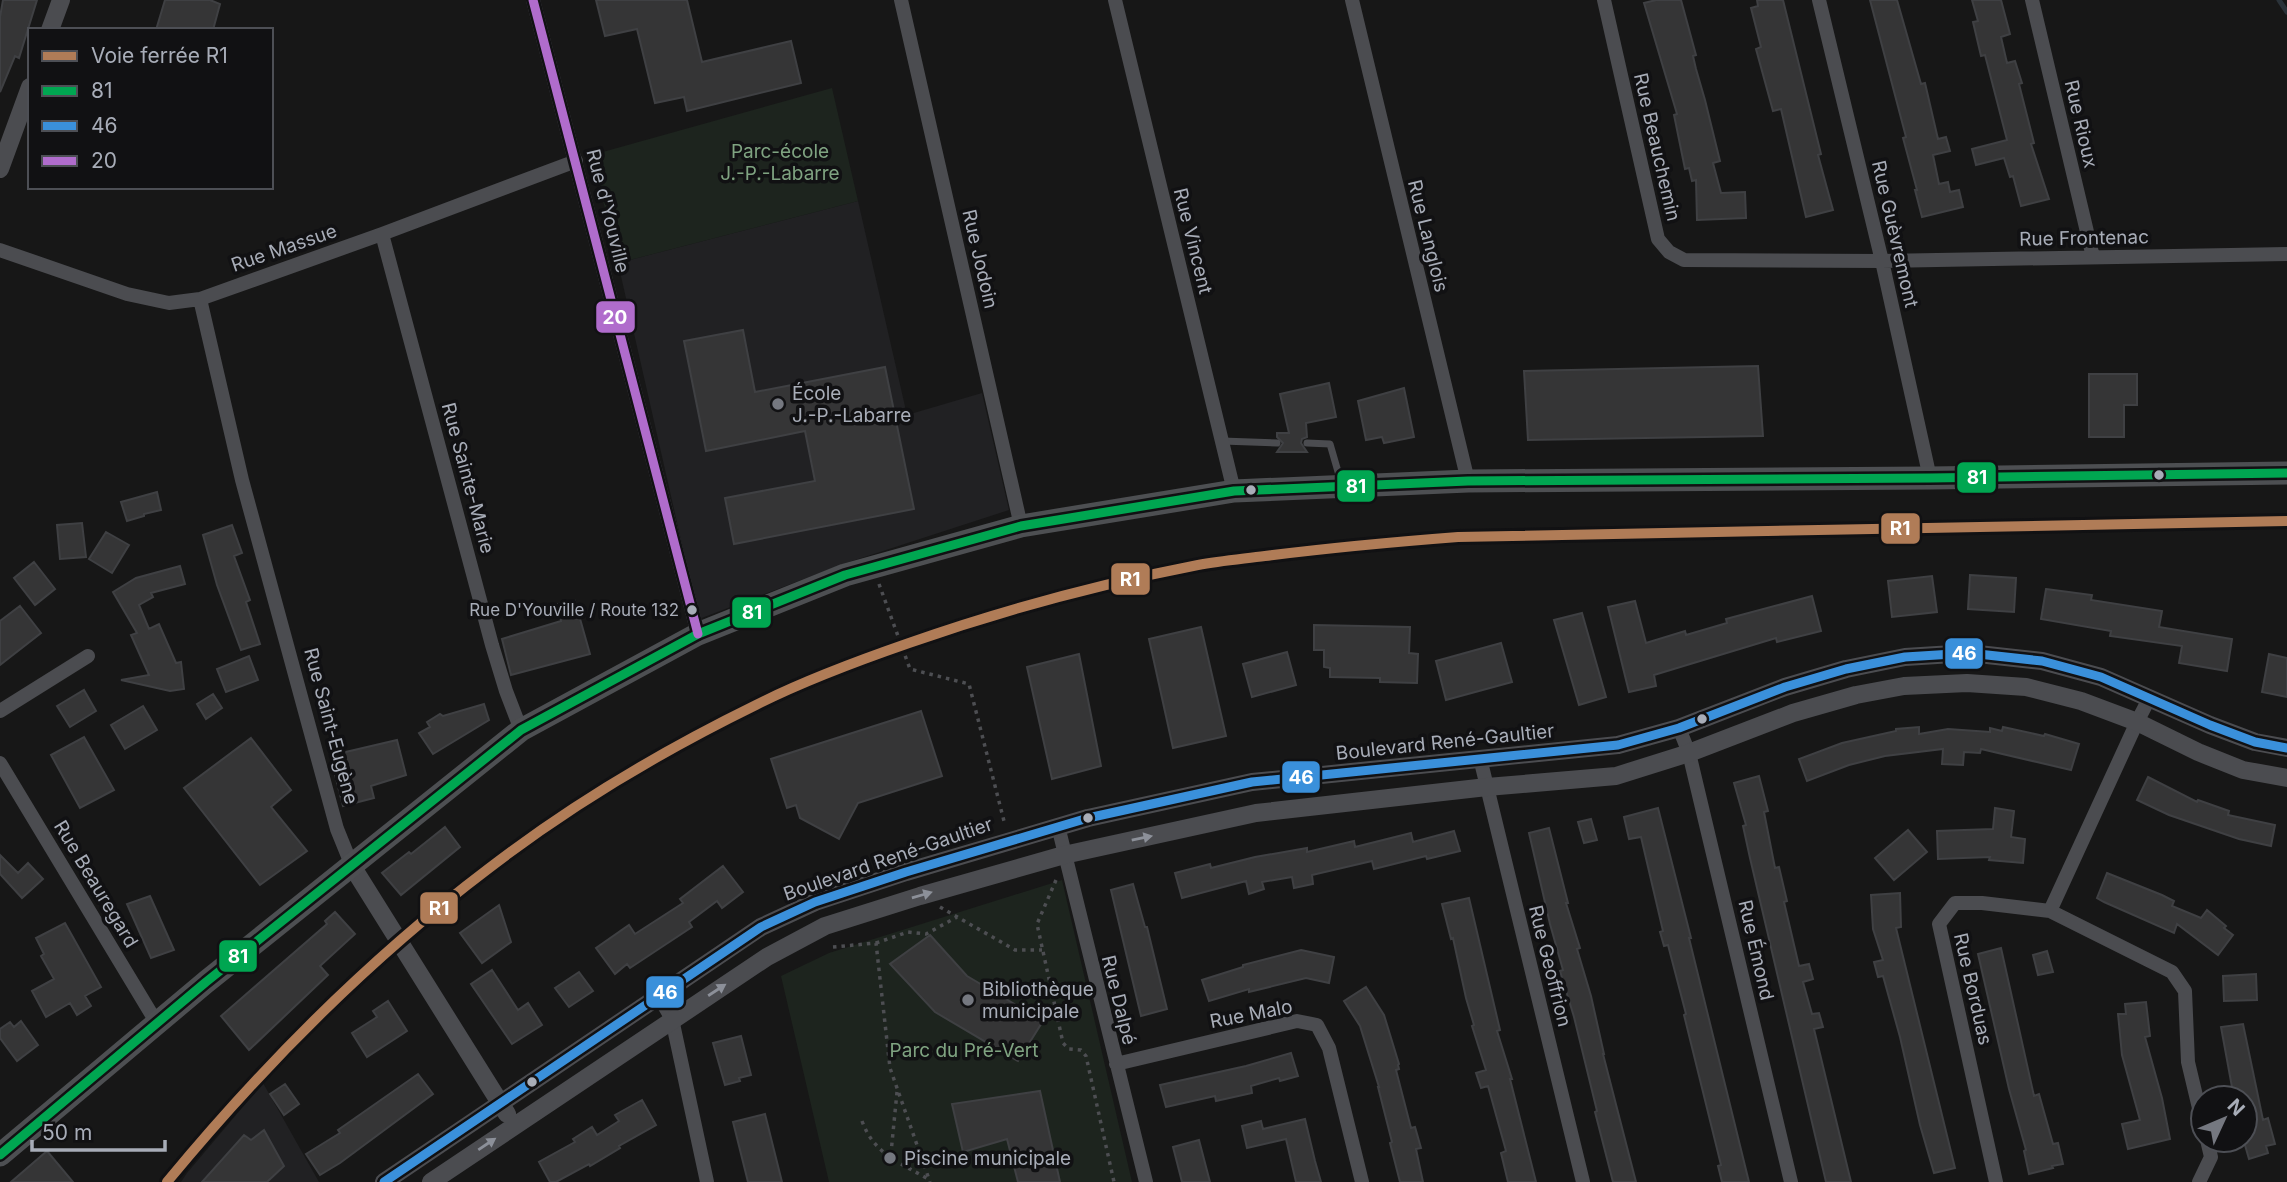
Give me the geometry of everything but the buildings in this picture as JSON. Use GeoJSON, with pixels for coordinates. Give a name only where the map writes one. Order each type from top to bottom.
{"type":"FeatureCollection","features":[{"type":"Feature","properties":{"kind":"main road"},"geometry":{"type":"LineString","coordinates":[[0,1154],[158,1025],[206,982],[522,730],[698,634],[845,575],[1021,526],[1234,491],[1468,481],[2287,473]]}},
{"type":"Feature","properties":{"kind":"street"},"geometry":{"type":"LineString","coordinates":[[52,28],[61,0]]}},
{"type":"Feature","properties":{"kind":"street","name":"Rue d'Youville"},"geometry":{"type":"LineString","coordinates":[[533,0],[698,634]]}},
{"type":"Feature","properties":{"kind":"street","name":"Rue Jodoin"},"geometry":{"type":"LineString","coordinates":[[901,0],[1021,526]]}},
{"type":"Feature","properties":{"kind":"street","name":"Rue Vincent"},"geometry":{"type":"LineString","coordinates":[[1115,0],[1234,491]]}},
{"type":"Feature","properties":{"kind":"street","name":"Rue Langlois"},"geometry":{"type":"LineString","coordinates":[[1352,0],[1468,481]]}},
{"type":"Feature","properties":{"kind":"street","name":"Rue Beauchemin"},"geometry":{"type":"LineString","coordinates":[[1604,0],[1658,239],[1669,252],[1684,260],[1882,261]]}},
{"type":"Feature","properties":{"kind":"street","name":"Rue Guèvremont"},"geometry":{"type":"LineString","coordinates":[[1819,0],[1882,261],[1930,478]]}},
{"type":"Feature","properties":{"kind":"street","name":"Rue Rioux"},"geometry":{"type":"LineString","coordinates":[[2032,0],[2092,257]]}},
{"type":"Feature","properties":{"kind":"street"},"geometry":{"type":"LineString","coordinates":[[0,169],[28,92]]}},
{"type":"Feature","properties":{"kind":"street","name":"Rue Massue"},"geometry":{"type":"LineString","coordinates":[[0,250],[127,294],[169,303],[200,299],[576,161]]}},
{"type":"Feature","properties":{"kind":"street","name":"Rue Sainte-Marie"},"geometry":{"type":"LineString","coordinates":[[382,234],[492,645],[506,691],[522,730]]}},
{"type":"Feature","properties":{"kind":"street","name":"Rue Frontenac"},"geometry":{"type":"LineString","coordinates":[[1882,261],[2287,254]]}},
{"type":"Feature","properties":{"kind":"street","name":"Rue Saint-Eugène"},"geometry":{"type":"LineString","coordinates":[[200,299],[242,480],[337,829],[352,866],[515,1125]]}},
{"type":"Feature","properties":{"kind":"street","name":"Boulevard René-Gaultier"},"geometry":{"type":"LineString","coordinates":[[384,1182],[761,926],[815,902],[1058,826],[1252,782],[1618,745],[1679,728],[1786,687],[1846,669],[1905,657],[1969,653],[2042,661],[2101,677],[2255,742],[2287,748]]}},
{"type":"Feature","properties":{"kind":"street"},"geometry":{"type":"LineString","coordinates":[[0,711],[88,656]]}},
{"type":"Feature","properties":{"kind":"street"},"geometry":{"type":"LineString","coordinates":[[431,1182],[767,957],[825,926],[1064,855],[1256,813],[1616,775],[1689,753],[1793,713],[1856,695],[1904,686],[1967,683],[2025,687],[2081,701],[2137,722],[2197,752],[2243,770],[2287,778]]}},
{"type":"Feature","properties":{"kind":"street"},"geometry":{"type":"LineString","coordinates":[[2050,911],[2150,697]]}},
{"type":"Feature","properties":{"kind":"street","name":"Rue Émond"},"geometry":{"type":"LineString","coordinates":[[1679,728],[1689,753],[1791,1182]]}},
{"type":"Feature","properties":{"kind":"street","name":"Rue Geoffrion"},"geometry":{"type":"LineString","coordinates":[[1480,758],[1583,1182]]}},
{"type":"Feature","properties":{"kind":"street","name":"Rue Beauregard"},"geometry":{"type":"LineString","coordinates":[[0,763],[158,1025]]}},
{"type":"Feature","properties":{"kind":"street","name":"Rue Dalpé"},"geometry":{"type":"LineString","coordinates":[[1058,826],[1146,1182]]}},
{"type":"Feature","properties":{"kind":"street"},"geometry":{"type":"LineString","coordinates":[[815,902],[825,926]]}},
{"type":"Feature","properties":{"kind":"street","name":"Rue Borduas"},"geometry":{"type":"LineString","coordinates":[[1996,1182],[1939,924],[1955,903],[1982,903],[2050,911],[2172,972],[2185,991],[2188,1062],[2193,1084]]}},
{"type":"Feature","properties":{"kind":"street"},"geometry":{"type":"LineString","coordinates":[[658,995],[672,1019],[707,1182]]}},
{"type":"Feature","properties":{"kind":"street","name":"Rue Malo"},"geometry":{"type":"LineString","coordinates":[[1115,1064],[1297,1021],[1317,1025],[1329,1048],[1362,1182]]}},
{"type":"Feature","properties":{"kind":"street"},"geometry":{"type":"LineString","coordinates":[[2199,1182],[2210,1154]]}},
{"type":"Feature","properties":{"kind":"lane"},"geometry":{"type":"LineString","coordinates":[[1222,441],[1277,443]]}},
{"type":"Feature","properties":{"kind":"lane"},"geometry":{"type":"LineString","coordinates":[[1307,443],[1330,444],[1342,486]]}},
{"type":"Feature","properties":{"kind":"path"},"geometry":{"type":"LineString","coordinates":[[873,567],[910,669],[969,684],[1009,841]]}},
{"type":"Feature","properties":{"kind":"path"},"geometry":{"type":"LineString","coordinates":[[1064,855],[1060,872],[1037,924],[1063,1043],[1069,1049],[1081,1050],[1086,1056],[1114,1182]]}},
{"type":"Feature","properties":{"kind":"path"},"geometry":{"type":"LineString","coordinates":[[920,896],[1015,950],[1042,950]]}},
{"type":"Feature","properties":{"kind":"path"},"geometry":{"type":"LineString","coordinates":[[833,947],[876,943],[908,932],[926,934],[957,917]]}},
{"type":"Feature","properties":{"kind":"path"},"geometry":{"type":"LineString","coordinates":[[876,943],[890,1068],[930,1181]]}},
{"type":"Feature","properties":{"kind":"path"},"geometry":{"type":"LineString","coordinates":[[890,1163],[897,1089]]}},
{"type":"Feature","properties":{"kind":"path"},"geometry":{"type":"LineString","coordinates":[[862,1121],[872,1143],[930,1181]]}},
{"type":"Feature","properties":{"kind":"shaded area","name":"École J.-P.-Labarre"},"geometry":{"type":"Polygon","coordinates":[[[858,201],[907,415],[982,393],[1009,510],[846,563],[699,619],[618,263],[858,201]]]}},
{"type":"Feature","properties":{"kind":"shaded area"},"geometry":{"type":"Polygon","coordinates":[[[263,1083],[319,1182],[181,1182],[187,1173],[263,1083]]]}},
{"type":"Feature","properties":{"kind":"green space","name":"Parc-école J.-P.-Labarre"},"geometry":{"type":"Polygon","coordinates":[[[832,88],[858,201],[618,263],[592,155],[832,88]]]}},
{"type":"Feature","properties":{"kind":"green space","name":"Parc du Pré-Vert"},"geometry":{"type":"Polygon","coordinates":[[[1062,880],[1132,1182],[829,1182],[781,976],[829,953],[1062,880]]]}},
{"type":"Feature","properties":{"kind":"waterway"},"geometry":{"type":"LineString","coordinates":[[2279,0],[2287,12]]}},
{"type":"Feature","properties":{"kind":"rail line","name":"R1"},"geometry":{"type":"LineString","coordinates":[[167,1182],[241,1097],[318,1016],[401,940],[519,845],[652,760],[775,696],[851,664],[980,620],[1088,589],[1198,565],[1313,550],[1458,537],[2287,521]]}},
{"type":"Feature","properties":{"kind":"transit line","name":"20"},"geometry":{"type":"LineString","coordinates":[[533,0],[698,634]]}},
{"type":"Feature","properties":{"kind":"transit line","name":"81"},"geometry":{"type":"LineString","coordinates":[[0,1155],[206,982],[521,730],[698,634],[845,575],[1021,526],[1234,491],[1468,481],[2287,473]]}},
{"type":"Feature","properties":{"kind":"transit line","name":"46"},"geometry":{"type":"LineString","coordinates":[[384,1182],[761,927],[815,902],[1088,818],[1252,782],[1618,745],[1679,728],[1785,687],[1846,669],[1905,657],[1969,653],[2042,661],[2101,677],[2210,725],[2255,742],[2287,748]]}},
{"type":"Feature","properties":{"kind":"place","name":"École J.-P.-Labarre"},"geometry":{"type":"Point","coordinates":[778,404]}},
{"type":"Feature","properties":{"kind":"place","name":"Rue D'Youville / Route 132"},"geometry":{"type":"Point","coordinates":[692,610]}},
{"type":"Feature","properties":{"kind":"place","name":"Bibliothèque municipale"},"geometry":{"type":"Point","coordinates":[968,1000]}},
{"type":"Feature","properties":{"kind":"place","name":"Piscine municipale"},"geometry":{"type":"Point","coordinates":[890,1158]}}]}
